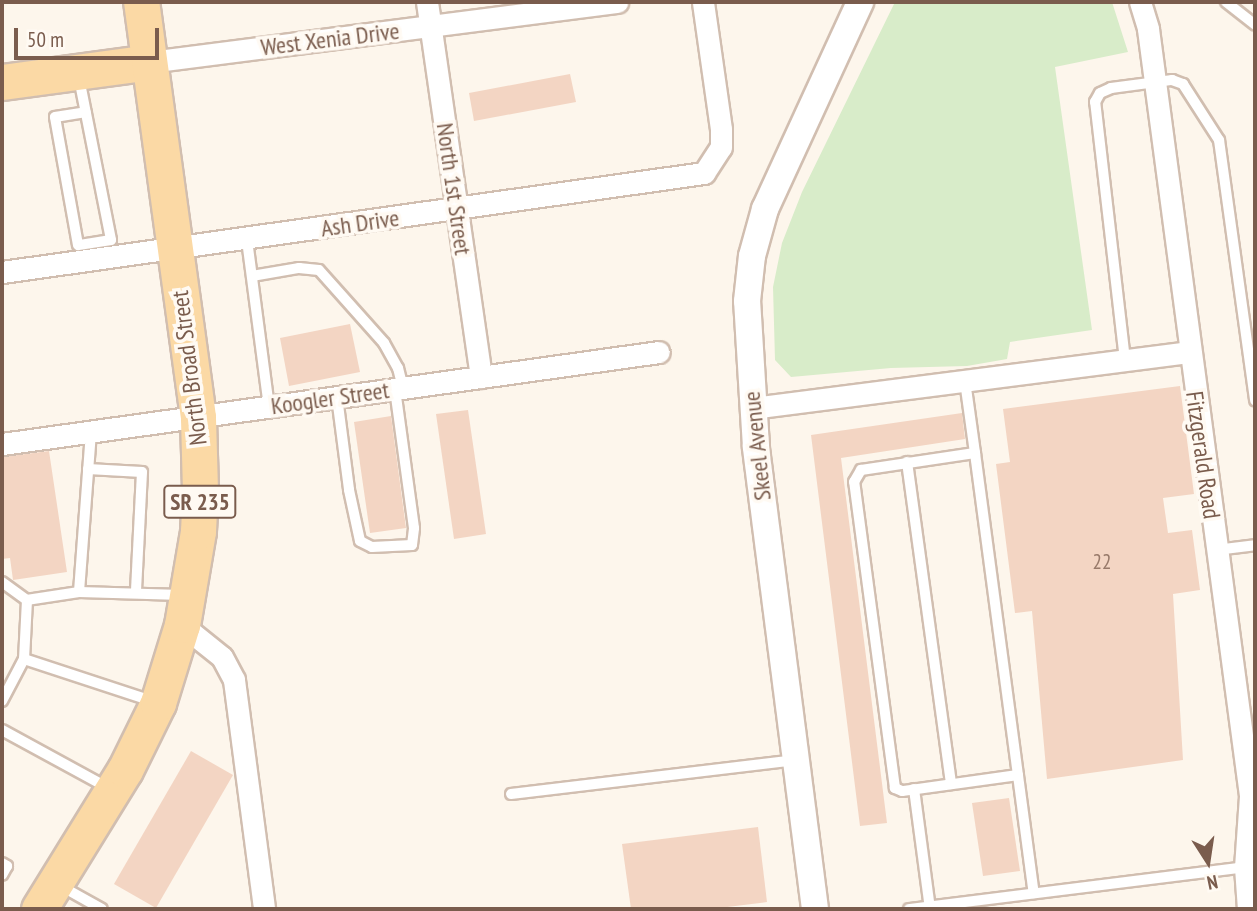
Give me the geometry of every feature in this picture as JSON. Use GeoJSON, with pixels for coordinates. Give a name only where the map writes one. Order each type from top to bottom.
{"type":"FeatureCollection","features":[{"type":"Feature","properties":{"kind":"main road","name":"North Broad Street"},"geometry":{"type":"LineString","coordinates":[[47,896],[112,790],[158,703],[185,610],[200,490],[198,417],[141,2]]}},
{"type":"Feature","properties":{"kind":"main road","name":"West Xenia Drive"},"geometry":{"type":"LineString","coordinates":[[2,82],[149,62]]}},
{"type":"Feature","properties":{"kind":"street","name":"North 1st Street"},"geometry":{"type":"LineString","coordinates":[[428,2],[481,377]]}},
{"type":"Feature","properties":{"kind":"street","name":"West Xenia Drive"},"geometry":{"type":"LineString","coordinates":[[149,62],[617,2]]}},
{"type":"Feature","properties":{"kind":"street","name":"Ash Drive"},"geometry":{"type":"LineString","coordinates":[[2,272],[112,249],[175,250],[704,173],[721,147],[721,129],[704,2]]}},
{"type":"Feature","properties":{"kind":"street","name":"Skeel Avenue"},"geometry":{"type":"LineString","coordinates":[[815,909],[752,408],[747,301],[759,228],[789,151],[860,2]]}},
{"type":"Feature","properties":{"kind":"street","name":"Fitzgerald Road"},"geometry":{"type":"LineString","coordinates":[[1140,2],[1148,29],[1250,796],[1245,867],[1248,909]]}},
{"type":"Feature","properties":{"kind":"street","name":"Koogler Street"},"geometry":{"type":"LineString","coordinates":[[2,444],[659,352]]}},
{"type":"Feature","properties":{"kind":"street"},"geometry":{"type":"LineString","coordinates":[[752,408],[1189,352]]}},
{"type":"Feature","properties":{"kind":"street"},"geometry":{"type":"LineString","coordinates":[[185,610],[222,657],[234,680],[264,909]]}},
{"type":"Feature","properties":{"kind":"lane"},"geometry":{"type":"LineString","coordinates":[[1226,2],[1255,25]]}},
{"type":"Feature","properties":{"kind":"lane"},"geometry":{"type":"LineString","coordinates":[[78,72],[86,112],[112,249],[78,245],[55,117],[86,112]]}},
{"type":"Feature","properties":{"kind":"lane"},"geometry":{"type":"LineString","coordinates":[[1125,360],[1096,102],[1100,93],[1111,88],[1172,80],[1183,84],[1219,140],[1255,401]]}},
{"type":"Feature","properties":{"kind":"lane"},"geometry":{"type":"LineString","coordinates":[[247,240],[269,407]]}},
{"type":"Feature","properties":{"kind":"lane"},"geometry":{"type":"LineString","coordinates":[[252,276],[299,268],[319,270],[384,343],[398,368],[414,528],[412,545],[372,547],[360,541],[349,490],[337,397]]}},
{"type":"Feature","properties":{"kind":"lane"},"geometry":{"type":"LineString","coordinates":[[965,381],[1034,893]]}},
{"type":"Feature","properties":{"kind":"lane"},"geometry":{"type":"LineString","coordinates":[[79,592],[91,432]]}},
{"type":"Feature","properties":{"kind":"lane"},"geometry":{"type":"LineString","coordinates":[[975,453],[861,470],[854,482],[895,788],[902,791],[1018,775]]}},
{"type":"Feature","properties":{"kind":"lane"},"geometry":{"type":"LineString","coordinates":[[907,462],[951,784]]}},
{"type":"Feature","properties":{"kind":"lane"},"geometry":{"type":"LineString","coordinates":[[88,469],[142,472],[135,592]]}},
{"type":"Feature","properties":{"kind":"lane"},"geometry":{"type":"LineString","coordinates":[[1216,551],[1255,545]]}},
{"type":"Feature","properties":{"kind":"lane"},"geometry":{"type":"LineString","coordinates":[[2,582],[27,600],[79,592],[135,592],[185,610]]}},
{"type":"Feature","properties":{"kind":"lane"},"geometry":{"type":"LineString","coordinates":[[2,701],[24,659],[27,600]]}},
{"type":"Feature","properties":{"kind":"lane"},"geometry":{"type":"LineString","coordinates":[[24,659],[158,703]]}},
{"type":"Feature","properties":{"kind":"lane"},"geometry":{"type":"LineString","coordinates":[[2,730],[112,790]]}},
{"type":"Feature","properties":{"kind":"lane"},"geometry":{"type":"LineString","coordinates":[[511,794],[796,760]]}},
{"type":"Feature","properties":{"kind":"lane"},"geometry":{"type":"LineString","coordinates":[[914,789],[929,908]]}},
{"type":"Feature","properties":{"kind":"lane"},"geometry":{"type":"LineString","coordinates":[[2,863],[7,866],[2,875]]}},
{"type":"Feature","properties":{"kind":"lane"},"geometry":{"type":"LineString","coordinates":[[909,909],[1245,867]]}},
{"type":"Feature","properties":{"kind":"lane"},"geometry":{"type":"LineString","coordinates":[[47,896],[102,909]]}},
{"type":"Feature","properties":{"kind":"green space"},"geometry":{"type":"Polygon","coordinates":[[[895,2],[1112,2],[1128,52],[1055,67],[1092,330],[1010,342],[1007,359],[967,366],[891,368],[791,377],[775,360],[773,287],[782,243],[802,192],[895,2]]]}},
{"type":"Feature","properties":{"kind":"building"},"geometry":{"type":"Polygon","coordinates":[[[570,74],[576,102],[474,121],[469,93],[570,74]]]}},
{"type":"Feature","properties":{"kind":"building"},"geometry":{"type":"Polygon","coordinates":[[[350,324],[360,372],[289,386],[280,338],[350,324]]]}},
{"type":"Feature","properties":{"kind":"building"},"geometry":{"type":"Polygon","coordinates":[[[1180,386],[1194,494],[1163,498],[1168,533],[1192,530],[1200,590],[1173,594],[1183,760],[1047,779],[1032,611],[1015,613],[996,464],[1010,462],[1003,409],[1180,386]]]}},
{"type":"Feature","properties":{"kind":"building"},"geometry":{"type":"Polygon","coordinates":[[[468,410],[486,534],[454,539],[436,414],[468,410]]]}},
{"type":"Feature","properties":{"kind":"building"},"geometry":{"type":"Polygon","coordinates":[[[962,413],[965,439],[841,458],[887,823],[860,826],[811,435],[962,413]]]}},
{"type":"Feature","properties":{"kind":"building"},"geometry":{"type":"Polygon","coordinates":[[[391,416],[406,528],[370,533],[354,422],[391,416]]]}},
{"type":"Feature","properties":{"kind":"building"},"geometry":{"type":"Polygon","coordinates":[[[49,451],[67,572],[13,580],[10,558],[2,559],[2,457],[49,451]]]}},
{"type":"Feature","properties":{"kind":"building"},"geometry":{"type":"Polygon","coordinates":[[[191,751],[233,775],[156,908],[114,884],[191,751]]]}},
{"type":"Feature","properties":{"kind":"building"},"geometry":{"type":"Polygon","coordinates":[[[1009,798],[1020,871],[983,876],[972,803],[1009,798]]]}},
{"type":"Feature","properties":{"kind":"building"},"geometry":{"type":"Polygon","coordinates":[[[758,827],[767,902],[711,909],[631,909],[622,844],[758,827]]]}}]}
